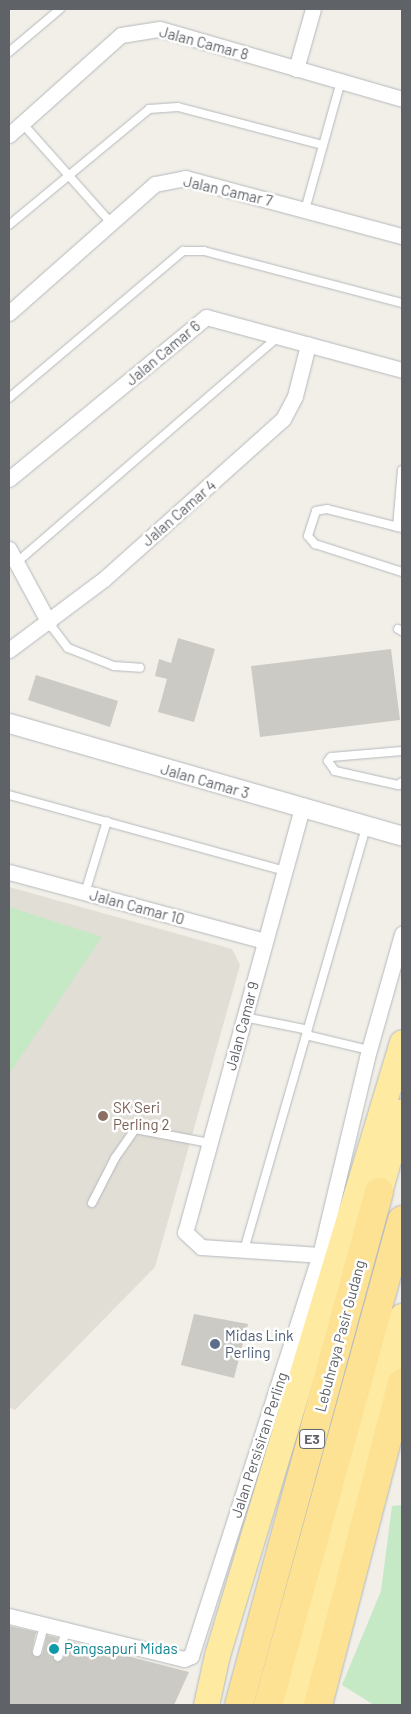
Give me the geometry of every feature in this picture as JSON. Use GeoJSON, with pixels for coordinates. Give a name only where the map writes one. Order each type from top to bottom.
{"type":"FeatureCollection","features":[{"type":"Feature","properties":{"kind":"highway"},"geometry":{"type":"LineString","coordinates":[[206,1705],[217,1655],[244,1563],[402,1042]]}},
{"type":"Feature","properties":{"kind":"highway","name":"Lebuhraya Pasir Gudang"},"geometry":{"type":"LineString","coordinates":[[239,1699],[402,1111]]}},
{"type":"Feature","properties":{"kind":"highway","name":"Lebuhraya Pasir Gudang"},"geometry":{"type":"LineString","coordinates":[[268,1705],[402,1220]]}},
{"type":"Feature","properties":{"kind":"highway"},"geometry":{"type":"LineString","coordinates":[[294,1705],[402,1316]]}},
{"type":"Feature","properties":{"kind":"highway"},"geometry":{"type":"LineString","coordinates":[[318,1705],[402,1383]]}},
{"type":"Feature","properties":{"kind":"street"},"geometry":{"type":"LineString","coordinates":[[296,69],[313,9]]}},
{"type":"Feature","properties":{"kind":"street","name":"Jalan Camar 8"},"geometry":{"type":"LineString","coordinates":[[14,125],[121,35],[160,29],[402,99]]}},
{"type":"Feature","properties":{"kind":"street","name":"Jalan Camar 7"},"geometry":{"type":"LineString","coordinates":[[9,313],[155,184],[185,178],[402,236]]}},
{"type":"Feature","properties":{"kind":"street","name":"Jalan Camar 6"},"geometry":{"type":"LineString","coordinates":[[9,479],[206,317],[402,370]]}},
{"type":"Feature","properties":{"kind":"street","name":"Jalan Camar 4"},"geometry":{"type":"LineString","coordinates":[[9,650],[48,623],[111,572],[283,419],[295,396],[308,344]]}},
{"type":"Feature","properties":{"kind":"street"},"geometry":{"type":"LineString","coordinates":[[9,549],[48,623]]}},
{"type":"Feature","properties":{"kind":"street","name":"Jalan Camar 3"},"geometry":{"type":"LineString","coordinates":[[9,723],[402,836]]}},
{"type":"Feature","properties":{"kind":"street","name":"Jalan Camar 9"},"geometry":{"type":"LineString","coordinates":[[244,1250],[201,1247],[185,1232],[302,808]]}},
{"type":"Feature","properties":{"kind":"street","name":"Jalan Camar 10"},"geometry":{"type":"LineString","coordinates":[[9,872],[264,941]]}},
{"type":"Feature","properties":{"kind":"street","name":"Jalan Persisiran Perling"},"geometry":{"type":"LineString","coordinates":[[9,1616],[184,1659],[191,1656],[320,1255],[369,1050],[402,934]]}},
{"type":"Feature","properties":{"kind":"street"},"geometry":{"type":"LineString","coordinates":[[244,1250],[320,1255]]}},
{"type":"Feature","properties":{"kind":"lane"},"geometry":{"type":"LineString","coordinates":[[9,52],[60,9]]}},
{"type":"Feature","properties":{"kind":"lane"},"geometry":{"type":"LineString","coordinates":[[305,210],[341,82]]}},
{"type":"Feature","properties":{"kind":"lane"},"geometry":{"type":"LineString","coordinates":[[9,225],[68,174],[149,109],[178,107],[323,145]]}},
{"type":"Feature","properties":{"kind":"lane"},"geometry":{"type":"LineString","coordinates":[[14,125],[68,174],[111,223]]}},
{"type":"Feature","properties":{"kind":"lane"},"geometry":{"type":"LineString","coordinates":[[9,398],[183,251],[204,251],[402,303]]}},
{"type":"Feature","properties":{"kind":"lane"},"geometry":{"type":"LineString","coordinates":[[16,563],[278,337]]}},
{"type":"Feature","properties":{"kind":"lane"},"geometry":{"type":"LineString","coordinates":[[402,470],[400,528],[326,509],[316,511],[308,536],[315,544],[402,572]]}},
{"type":"Feature","properties":{"kind":"lane"},"geometry":{"type":"LineString","coordinates":[[48,623],[68,648],[114,666],[140,668]]}},
{"type":"Feature","properties":{"kind":"lane"},"geometry":{"type":"LineString","coordinates":[[402,752],[331,757],[328,761],[335,771],[398,785],[402,782]]}},
{"type":"Feature","properties":{"kind":"lane"},"geometry":{"type":"LineString","coordinates":[[9,795],[284,871]]}},
{"type":"Feature","properties":{"kind":"lane"},"geometry":{"type":"LineString","coordinates":[[85,893],[107,821]]}},
{"type":"Feature","properties":{"kind":"lane"},"geometry":{"type":"LineString","coordinates":[[244,1250],[366,826]]}},
{"type":"Feature","properties":{"kind":"lane"},"geometry":{"type":"LineString","coordinates":[[244,1017],[304,1028],[307,1033],[369,1050]]}},
{"type":"Feature","properties":{"kind":"lane"},"geometry":{"type":"LineString","coordinates":[[92,1203],[115,1158],[135,1129],[210,1143]]}},
{"type":"Feature","properties":{"kind":"lane"},"geometry":{"type":"LineString","coordinates":[[37,1652],[44,1624]]}},
{"type":"Feature","properties":{"kind":"lane"},"geometry":{"type":"LineString","coordinates":[[58,1657],[66,1630]]}},
{"type":"Feature","properties":{"kind":"shaded area","name":"SK Seri Perling 2"},"geometry":{"type":"Polygon","coordinates":[[[9,887],[232,949],[240,965],[155,1267],[15,1410],[9,1407],[9,887]]]}},
{"type":"Feature","properties":{"kind":"green space"},"geometry":{"type":"Polygon","coordinates":[[[9,907],[102,937],[9,1074],[9,907]]]}},
{"type":"Feature","properties":{"kind":"green space"},"geometry":{"type":"Polygon","coordinates":[[[402,1505],[402,1705],[374,1705],[342,1685],[381,1591],[392,1506],[402,1505]]]}},
{"type":"Feature","properties":{"kind":"building"},"geometry":{"type":"Polygon","coordinates":[[[178,638],[215,649],[194,722],[158,712],[167,679],[155,676],[159,659],[171,663],[178,638]]]}},
{"type":"Feature","properties":{"kind":"building"},"geometry":{"type":"Polygon","coordinates":[[[391,649],[400,720],[260,737],[251,666],[391,649]]]}},
{"type":"Feature","properties":{"kind":"building"},"geometry":{"type":"Polygon","coordinates":[[[36,675],[118,701],[110,727],[28,700],[36,675]]]}},
{"type":"Feature","properties":{"kind":"building","name":"Midas Link Perling"},"geometry":{"type":"Polygon","coordinates":[[[194,1314],[248,1324],[234,1378],[181,1365],[194,1314]]]}},
{"type":"Feature","properties":{"kind":"building","name":"Pangsapuri Midas"},"geometry":{"type":"Polygon","coordinates":[[[9,1626],[36,1632],[32,1651],[35,1657],[42,1654],[47,1635],[58,1638],[53,1656],[57,1662],[63,1659],[69,1641],[189,1672],[174,1705],[9,1705],[9,1626]]]}},
{"type":"Feature","properties":{"kind":"place","name":"SK Seri Perling 2"},"geometry":{"type":"Point","coordinates":[103,1116]}},
{"type":"Feature","properties":{"kind":"place","name":"Midas Link Perling"},"geometry":{"type":"Point","coordinates":[215,1344]}},
{"type":"Feature","properties":{"kind":"place","name":"Pangsapuri Midas"},"geometry":{"type":"Point","coordinates":[54,1649]}}]}
